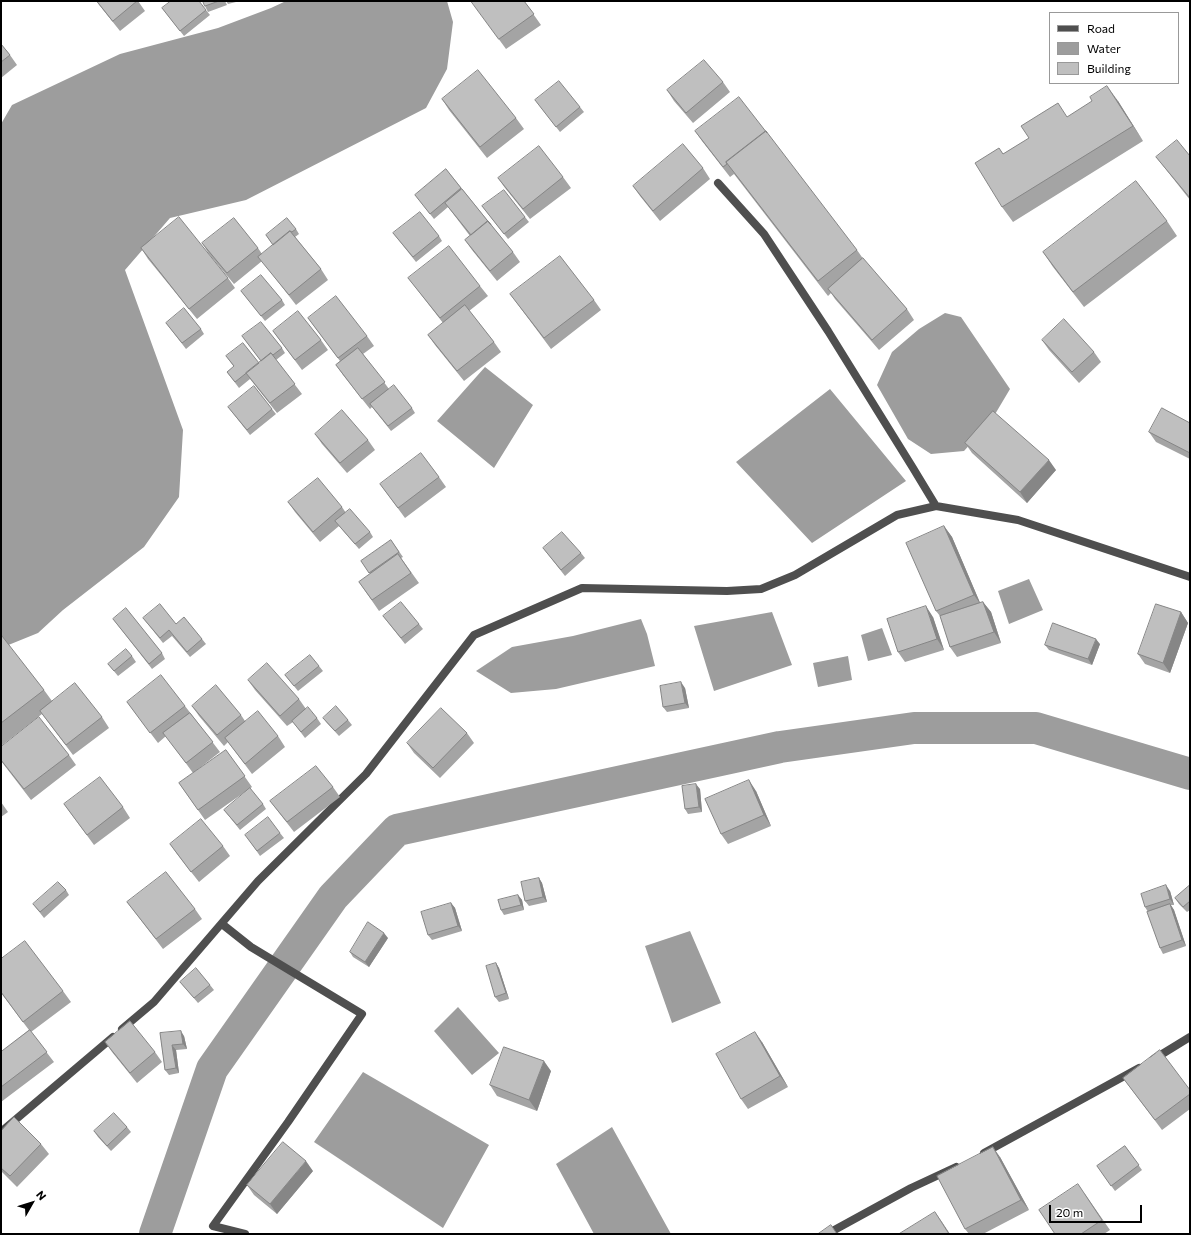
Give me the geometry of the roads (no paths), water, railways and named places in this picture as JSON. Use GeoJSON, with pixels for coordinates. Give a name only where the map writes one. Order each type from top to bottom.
{"type":"FeatureCollection","features":[{"type":"Feature","properties":{"kind":"street"},"geometry":{"type":"LineString","coordinates":[[718,183],[764,234],[828,331],[936,506]]}},
{"type":"Feature","properties":{"kind":"street"},"geometry":{"type":"LineString","coordinates":[[1,1132],[154,1002],[258,881],[366,774],[474,635],[582,588],[727,591],[762,589],[795,575],[897,515],[936,506],[1018,520],[1190,577]]}},
{"type":"Feature","properties":{"kind":"street"},"geometry":{"type":"LineString","coordinates":[[222,924],[251,946],[362,1014],[288,1122],[213,1226],[244,1234]]}},
{"type":"Feature","properties":{"kind":"street"},"geometry":{"type":"LineString","coordinates":[[978,1156],[1150,1062],[1190,1037]]}},
{"type":"Feature","properties":{"kind":"street"},"geometry":{"type":"LineString","coordinates":[[827,1234],[911,1188],[964,1162]]}},
{"type":"Feature","properties":{"kind":"water"},"geometry":{"type":"Polygon","coordinates":[[[286,1],[447,1],[453,22],[447,69],[426,108],[246,200],[170,218],[125,270],[183,430],[179,497],[144,547],[63,610],[38,633],[1,648],[1,124],[12,105],[120,54],[218,28],[286,1]]]}},
{"type":"Feature","properties":{"kind":"water"},"geometry":{"type":"Polygon","coordinates":[[[945,313],[961,317],[1010,389],[991,421],[964,451],[931,454],[908,439],[877,385],[892,352],[919,329],[945,313]]]}},
{"type":"Feature","properties":{"kind":"water"},"geometry":{"type":"Polygon","coordinates":[[[485,367],[533,405],[494,468],[437,421],[485,367]]]}},
{"type":"Feature","properties":{"kind":"water"},"geometry":{"type":"Polygon","coordinates":[[[830,389],[906,481],[812,543],[736,462],[830,389]]]}},
{"type":"Feature","properties":{"kind":"water"},"geometry":{"type":"Polygon","coordinates":[[[1029,579],[1043,610],[1009,624],[998,591],[1029,579]]]}},
{"type":"Feature","properties":{"kind":"water"},"geometry":{"type":"Polygon","coordinates":[[[772,612],[792,665],[714,691],[694,626],[772,612]]]}},
{"type":"Feature","properties":{"kind":"water"},"geometry":{"type":"Polygon","coordinates":[[[641,619],[647,634],[655,666],[556,689],[511,693],[476,671],[512,647],[573,636],[641,619]]]}},
{"type":"Feature","properties":{"kind":"water"},"geometry":{"type":"Polygon","coordinates":[[[882,628],[892,655],[868,661],[861,635],[882,628]]]}},
{"type":"Feature","properties":{"kind":"water"},"geometry":{"type":"Polygon","coordinates":[[[848,656],[852,680],[818,687],[813,663],[848,656]]]}},
{"type":"Feature","properties":{"kind":"water"},"geometry":{"type":"Polygon","coordinates":[[[690,931],[721,1003],[672,1023],[645,946],[690,931]]]}},
{"type":"Feature","properties":{"kind":"water"},"geometry":{"type":"Polygon","coordinates":[[[458,1007],[499,1053],[472,1075],[434,1031],[458,1007]]]}},
{"type":"Feature","properties":{"kind":"water"},"geometry":{"type":"Polygon","coordinates":[[[363,1072],[489,1145],[443,1228],[314,1142],[363,1072]]]}},
{"type":"Feature","properties":{"kind":"water"},"geometry":{"type":"Polygon","coordinates":[[[612,1127],[671,1234],[594,1234],[556,1164],[612,1127]]]}},
{"type":"Feature","properties":{"kind":"waterway"},"geometry":{"type":"LineString","coordinates":[[155,1234],[212,1069],[333,897],[397,830],[780,747],[914,728],[1036,728],[1190,774]]}}]}
